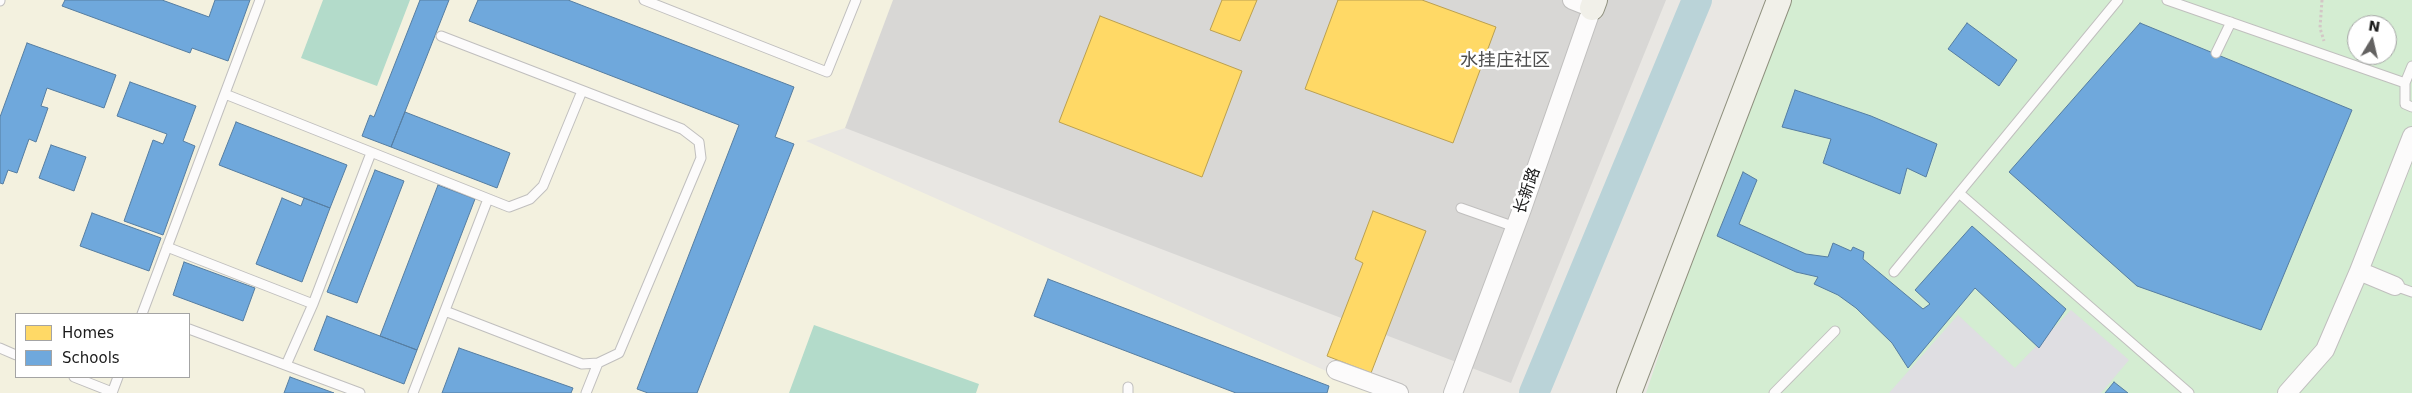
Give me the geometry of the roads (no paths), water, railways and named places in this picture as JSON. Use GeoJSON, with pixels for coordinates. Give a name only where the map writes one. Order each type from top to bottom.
{"type":"FeatureCollection","features":[{"type":"Feature","properties":{"kind":"street"},"geometry":{"type":"LineString","coordinates":[[1629,393],[1779,0]]}},
{"type":"Feature","properties":{"kind":"street","name":"长新路"},"geometry":{"type":"LineString","coordinates":[[1453,393],[1515,227],[1586,3]]}},
{"type":"Feature","properties":{"kind":"street"},"geometry":{"type":"LineString","coordinates":[[2287,393],[2325,350],[2359,271],[2412,136]]}},
{"type":"Feature","properties":{"kind":"street"},"geometry":{"type":"LineString","coordinates":[[2359,271],[2396,286]]}},
{"type":"Feature","properties":{"kind":"street"},"geometry":{"type":"LineString","coordinates":[[1336,370],[1400,393]]}},
{"type":"Feature","properties":{"kind":"lane"},"geometry":{"type":"LineString","coordinates":[[145,313],[167,247],[260,0]]}},
{"type":"Feature","properties":{"kind":"lane"},"geometry":{"type":"LineString","coordinates":[[644,0],[827,72],[856,0]]}},
{"type":"Feature","properties":{"kind":"lane"},"geometry":{"type":"LineString","coordinates":[[1894,272],[2118,0]]}},
{"type":"Feature","properties":{"kind":"lane"},"geometry":{"type":"LineString","coordinates":[[2167,0],[2405,83]]}},
{"type":"Feature","properties":{"kind":"lane"},"geometry":{"type":"LineString","coordinates":[[2216,53],[2231,22]]}},
{"type":"Feature","properties":{"kind":"lane"},"geometry":{"type":"LineString","coordinates":[[441,36],[682,129],[699,142],[700,158],[619,353],[598,363],[582,364],[445,311]]}},
{"type":"Feature","properties":{"kind":"lane"},"geometry":{"type":"LineString","coordinates":[[2412,66],[2405,83],[2405,104],[2412,107]]}},
{"type":"Feature","properties":{"kind":"lane"},"geometry":{"type":"LineString","coordinates":[[225,94],[509,207],[524,203],[538,193],[547,178],[582,91]]}},
{"type":"Feature","properties":{"kind":"lane"},"geometry":{"type":"LineString","coordinates":[[286,365],[313,304],[371,153]]}},
{"type":"Feature","properties":{"kind":"lane"},"geometry":{"type":"LineString","coordinates":[[1959,193],[2187,393]]}},
{"type":"Feature","properties":{"kind":"lane"},"geometry":{"type":"LineString","coordinates":[[413,393],[488,199]]}},
{"type":"Feature","properties":{"kind":"lane"},"geometry":{"type":"LineString","coordinates":[[1461,208],[1515,227]]}},
{"type":"Feature","properties":{"kind":"lane"},"geometry":{"type":"LineString","coordinates":[[167,247],[313,304]]}},
{"type":"Feature","properties":{"kind":"lane"},"geometry":{"type":"LineString","coordinates":[[2396,286],[2412,292]]}},
{"type":"Feature","properties":{"kind":"lane"},"geometry":{"type":"LineString","coordinates":[[190,329],[360,393]]}},
{"type":"Feature","properties":{"kind":"lane"},"geometry":{"type":"LineString","coordinates":[[1774,393],[1835,331]]}},
{"type":"Feature","properties":{"kind":"lane"},"geometry":{"type":"LineString","coordinates":[[0,348],[15,355]]}},
{"type":"Feature","properties":{"kind":"lane"},"geometry":{"type":"LineString","coordinates":[[586,393],[598,363]]}},
{"type":"Feature","properties":{"kind":"lane"},"geometry":{"type":"LineString","coordinates":[[77,378],[112,392],[118,378]]}},
{"type":"Feature","properties":{"kind":"waterway"},"geometry":{"type":"LineString","coordinates":[[1534,393],[1697,0]]}},
{"type":"Feature","properties":{"kind":"district","name":"水挂庄社区"},"geometry":{"type":"Point","coordinates":[1505,61]}}]}
